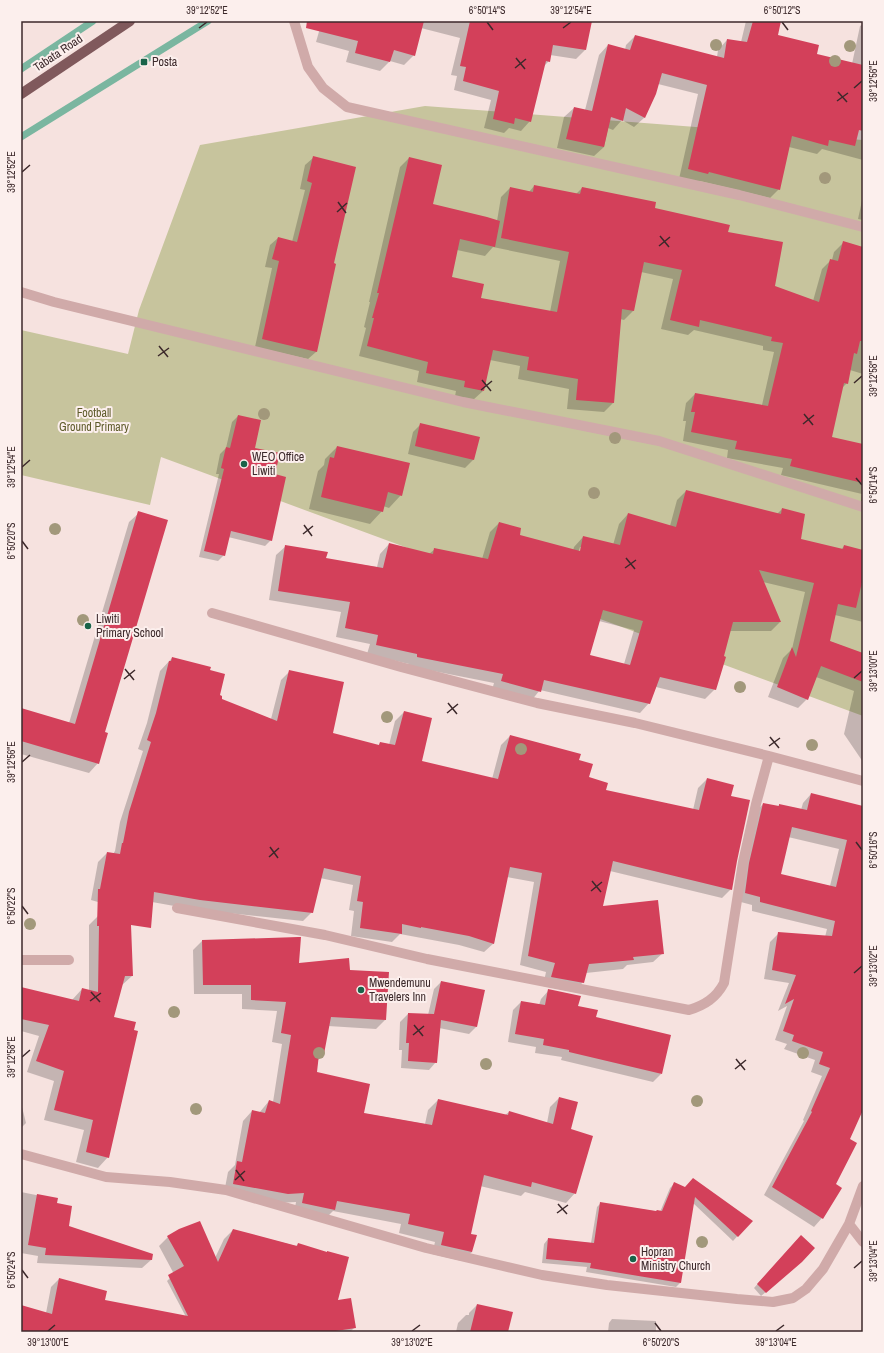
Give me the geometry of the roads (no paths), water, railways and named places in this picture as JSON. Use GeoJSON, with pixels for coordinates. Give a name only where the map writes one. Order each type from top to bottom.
{"type":"FeatureCollection","features":[{"type":"Feature","properties":{"kind":"main road","name":"Tabata Road"},"geometry":{"type":"LineString","coordinates":[[21,94],[130,21]]}},
{"type":"Feature","properties":{"kind":"street"},"geometry":{"type":"LineString","coordinates":[[294,21],[308,67],[323,88],[347,107],[739,195],[863,227]]}},
{"type":"Feature","properties":{"kind":"street"},"geometry":{"type":"LineString","coordinates":[[21,292],[54,302],[463,402],[660,441],[863,507]]}},
{"type":"Feature","properties":{"kind":"street"},"geometry":{"type":"LineString","coordinates":[[212,613],[401,667],[537,703],[635,723],[863,781]]}},
{"type":"Feature","properties":{"kind":"street"},"geometry":{"type":"LineString","coordinates":[[177,908],[325,936],[434,960],[689,1010],[701,1007],[720,991],[724,983],[743,862],[769,756]]}},
{"type":"Feature","properties":{"kind":"street"},"geometry":{"type":"LineString","coordinates":[[21,960],[69,960]]}},
{"type":"Feature","properties":{"kind":"street"},"geometry":{"type":"LineString","coordinates":[[21,1154],[106,1177],[170,1182],[226,1190],[426,1248],[542,1275],[607,1285],[773,1302],[793,1298],[806,1289],[823,1269],[849,1224],[863,1186]]}},
{"type":"Feature","properties":{"kind":"street"},"geometry":{"type":"LineString","coordinates":[[849,1224],[863,1242]]}},
{"type":"Feature","properties":{"kind":"waterway"},"geometry":{"type":"LineString","coordinates":[[21,69],[93,21]]}},
{"type":"Feature","properties":{"kind":"waterway"},"geometry":{"type":"LineString","coordinates":[[21,137],[208,21]]}},
{"type":"Feature","properties":{"kind":"place","name":"Posta"},"geometry":{"type":"Point","coordinates":[144,62]}},
{"type":"Feature","properties":{"kind":"place","name":"WEO Office Liwiti"},"geometry":{"type":"Point","coordinates":[244,464]}},
{"type":"Feature","properties":{"kind":"place","name":"Liwiti Primary School"},"geometry":{"type":"Point","coordinates":[88,626]}},
{"type":"Feature","properties":{"kind":"place","name":"Mwendemunu Travelers Inn"},"geometry":{"type":"Point","coordinates":[361,990]}},
{"type":"Feature","properties":{"kind":"place","name":"Hopran Ministry Church"},"geometry":{"type":"Point","coordinates":[633,1259]}},
{"type":"Feature","properties":{"kind":"park label","name":"Football Ground Primary"},"geometry":{"type":"Point","coordinates":[94,420]}}]}
